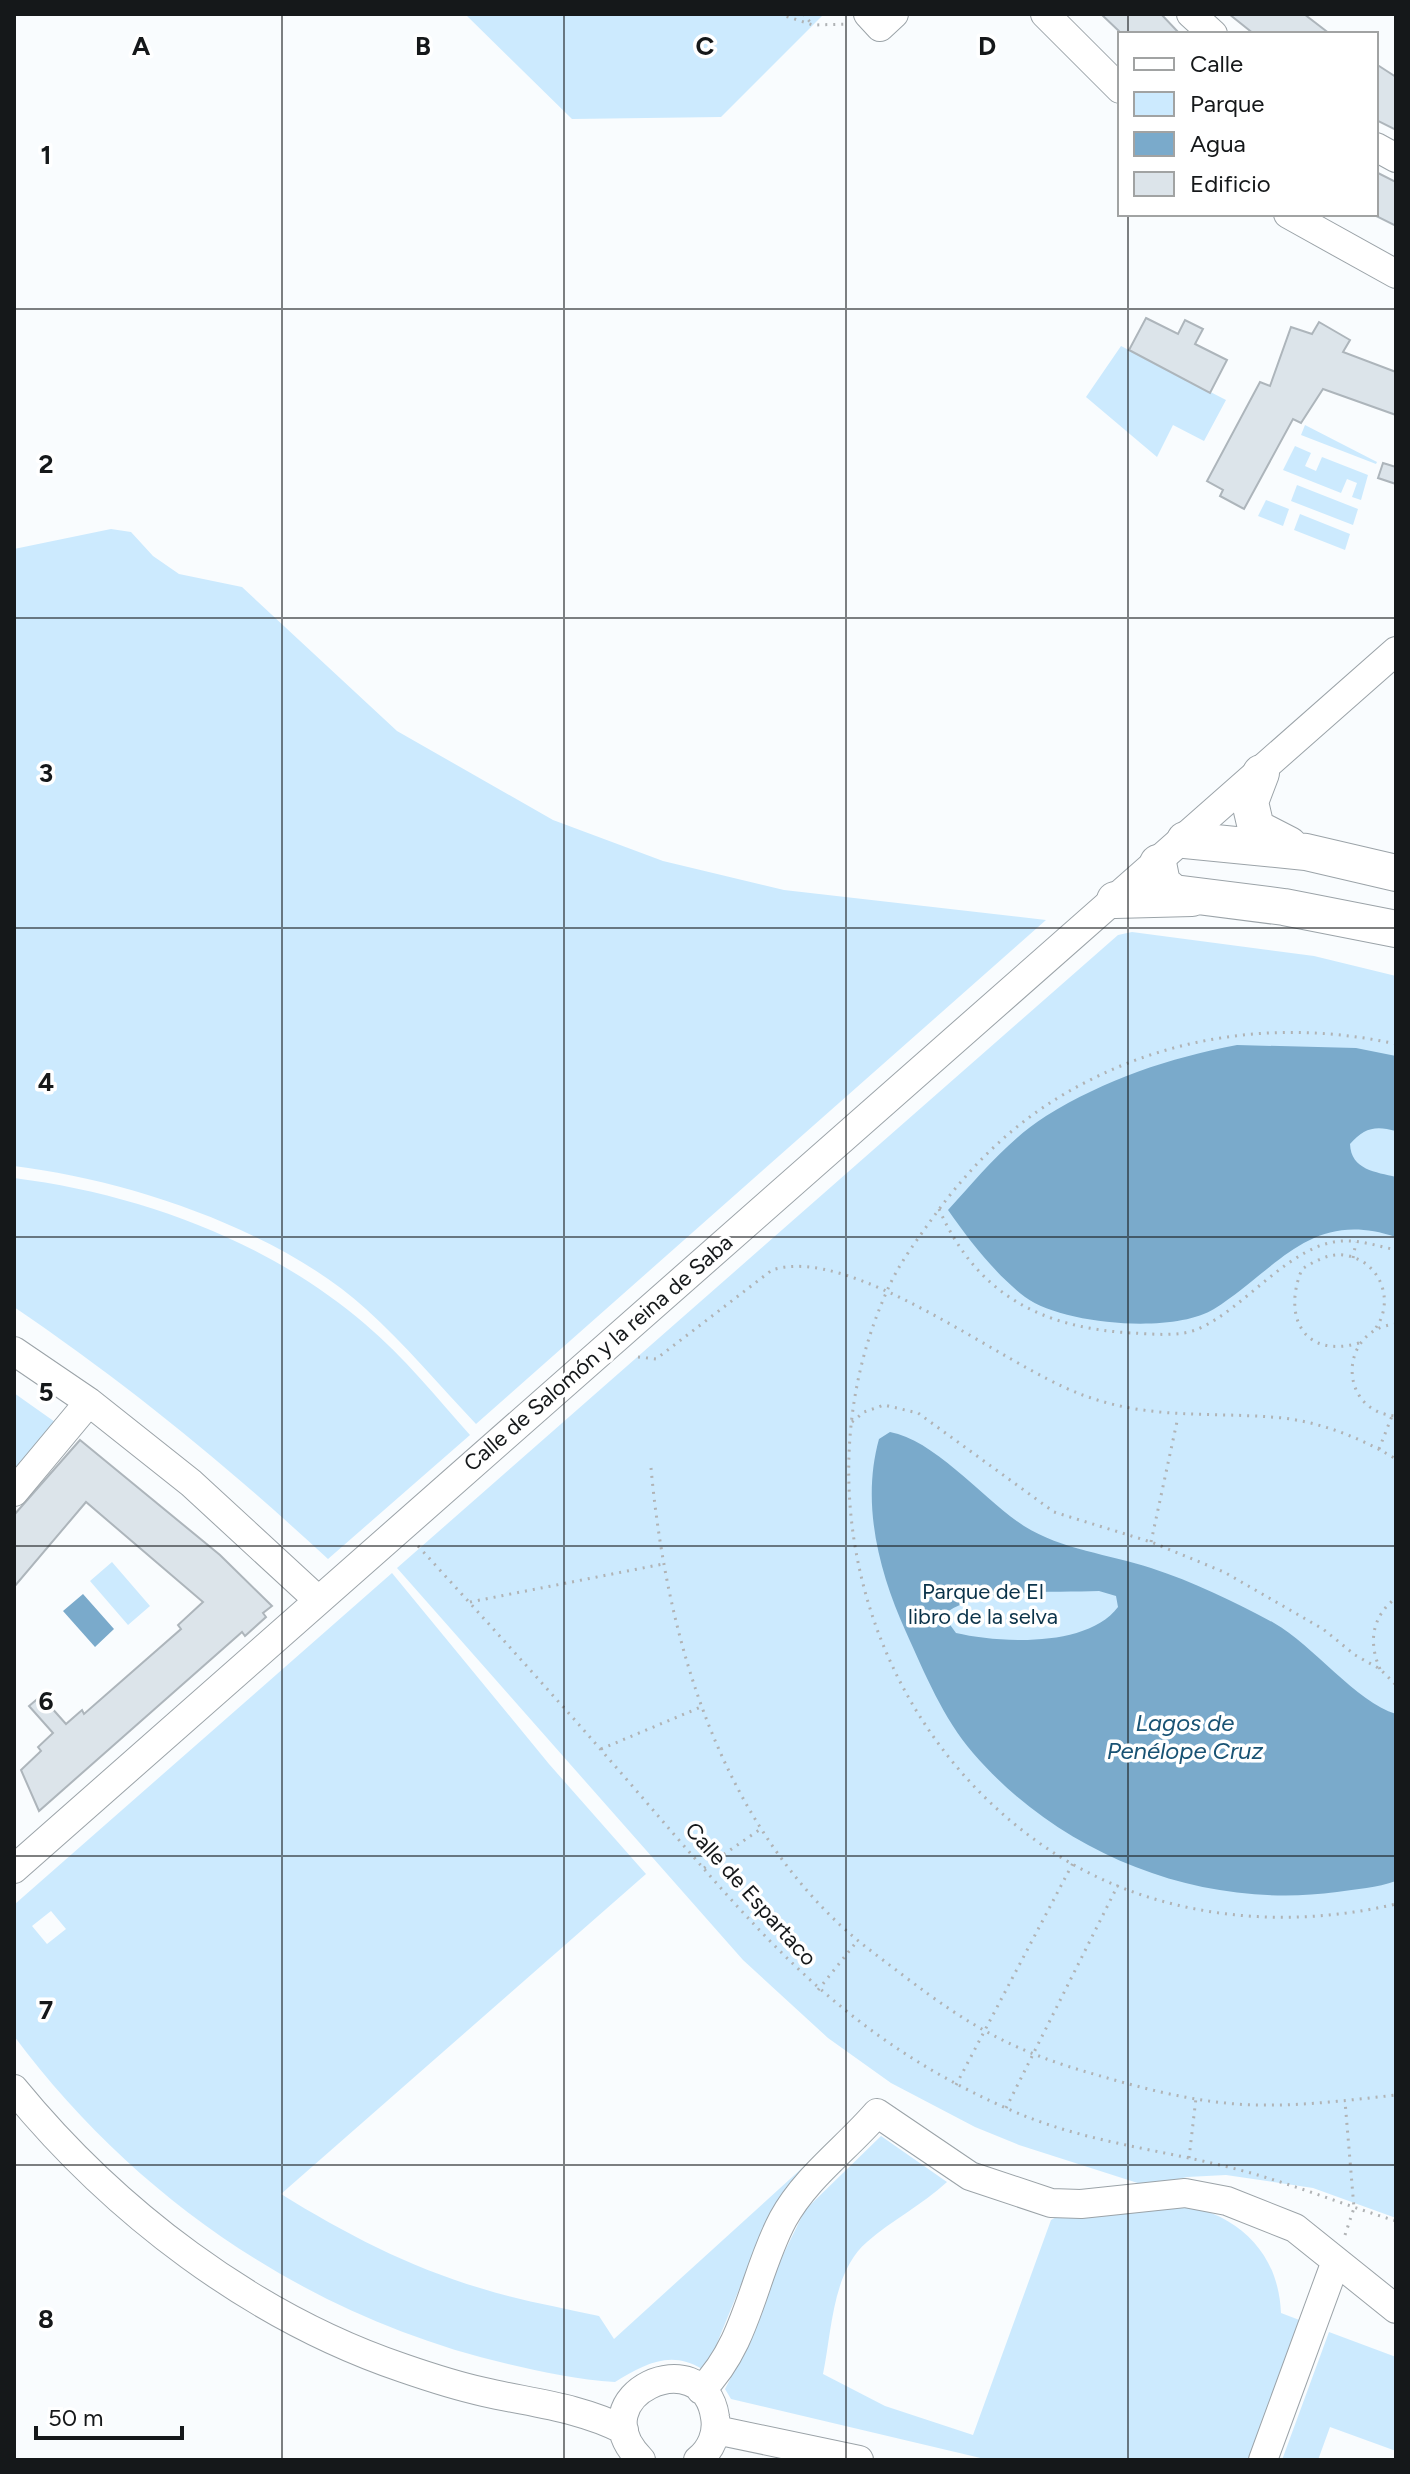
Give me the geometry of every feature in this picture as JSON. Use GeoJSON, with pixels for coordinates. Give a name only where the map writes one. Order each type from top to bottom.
{"type":"FeatureCollection","features":[{"type":"Feature","properties":{"kind":"main road"},"geometry":{"type":"LineString","coordinates":[[1261,773],[1250,802],[1256,828],[1306,852]]}},
{"type":"Feature","properties":{"kind":"main road"},"geometry":{"type":"LineString","coordinates":[[1185,848],[1306,852],[1396,873]]}},
{"type":"Feature","properties":{"kind":"main road"},"geometry":{"type":"LineString","coordinates":[[1185,848],[1192,852],[1186,862],[1188,885],[1202,898]]}},
{"type":"Feature","properties":{"kind":"main road"},"geometry":{"type":"LineString","coordinates":[[1185,848],[1166,888],[1202,898]]}},
{"type":"Feature","properties":{"kind":"main road"},"geometry":{"type":"LineString","coordinates":[[1115,900],[1202,898],[1284,907],[1396,929]]}},
{"type":"Feature","properties":{"kind":"street"},"geometry":{"type":"LineString","coordinates":[[864,19],[880,27],[894,14]]}},
{"type":"Feature","properties":{"kind":"street"},"geometry":{"type":"LineString","coordinates":[[1045,14],[1118,87]]}},
{"type":"Feature","properties":{"kind":"street"},"geometry":{"type":"LineString","coordinates":[[1191,14],[1211,32]]}},
{"type":"Feature","properties":{"kind":"street"},"geometry":{"type":"LineString","coordinates":[[1378,148],[1396,158]]}},
{"type":"Feature","properties":{"kind":"street"},"geometry":{"type":"LineString","coordinates":[[1292,216],[1396,274]]}},
{"type":"Feature","properties":{"kind":"street","name":"Calle de Salomón y la reina de Saba"},"geometry":{"type":"LineString","coordinates":[[14,1869],[1115,900],[1185,848],[1261,773],[1396,651]]}},
{"type":"Feature","properties":{"kind":"street"},"geometry":{"type":"LineString","coordinates":[[14,1351],[89,1402],[191,1483],[318,1600]]}},
{"type":"Feature","properties":{"kind":"street"},"geometry":{"type":"LineString","coordinates":[[14,1492],[89,1402]]}},
{"type":"Feature","properties":{"kind":"street"},"geometry":{"type":"LineString","coordinates":[[14,2089],[47,2129],[138,2216],[203,2264],[292,2317],[401,2367],[481,2392],[585,2412],[624,2430]]}},
{"type":"Feature","properties":{"kind":"street"},"geometry":{"type":"LineString","coordinates":[[701,2390],[718,2374],[734,2344],[784,2219],[808,2181],[850,2144],[877,2113],[947,2164],[970,2176],[1051,2203],[1081,2204],[1185,2193],[1227,2201],[1295,2228],[1396,2309]]}},
{"type":"Feature","properties":{"kind":"street"},"geometry":{"type":"LineString","coordinates":[[1263,2460],[1336,2261]]}},
{"type":"Feature","properties":{"kind":"street"},"geometry":{"type":"LineString","coordinates":[[641,2460],[632,2452],[624,2430],[628,2402],[648,2383],[676,2378],[701,2390],[713,2408],[716,2430],[711,2444],[698,2460]]}},
{"type":"Feature","properties":{"kind":"street"},"geometry":{"type":"LineString","coordinates":[[716,2430],[859,2460]]}},
{"type":"Feature","properties":{"kind":"path"},"geometry":{"type":"LineString","coordinates":[[779,14],[813,25],[864,19]]}},
{"type":"Feature","properties":{"kind":"path"},"geometry":{"type":"LineString","coordinates":[[803,14],[813,25]]}},
{"type":"Feature","properties":{"kind":"path"},"geometry":{"type":"LineString","coordinates":[[1396,1044],[1343,1034],[1264,1032],[1204,1041],[1135,1061],[1074,1088],[1015,1125],[960,1180],[887,1290],[865,1360],[852,1422],[849,1499],[856,1559],[876,1627],[903,1687],[928,1727],[964,1774],[1004,1814],[1073,1863],[1118,1885],[1184,1906],[1257,1917],[1319,1916],[1396,1904]]}},
{"type":"Feature","properties":{"kind":"path"},"geometry":{"type":"LineString","coordinates":[[939,1209],[957,1244],[1004,1294],[1042,1317],[1092,1329],[1164,1334],[1196,1330],[1238,1306],[1316,1247],[1356,1242],[1396,1250]]}},
{"type":"Feature","properties":{"kind":"path"},"geometry":{"type":"LineString","coordinates":[[1353,1258],[1356,1242]]}},
{"type":"Feature","properties":{"kind":"path"},"geometry":{"type":"LineString","coordinates":[[1302,1269],[1327,1256],[1353,1258],[1371,1267],[1385,1294],[1385,1309],[1375,1329],[1359,1343],[1350,1370],[1353,1386],[1372,1409],[1394,1416],[1379,1449]]}},
{"type":"Feature","properties":{"kind":"path"},"geometry":{"type":"LineString","coordinates":[[1298,1259],[1302,1269],[1292,1302],[1303,1330],[1329,1346],[1359,1343]]}},
{"type":"Feature","properties":{"kind":"path"},"geometry":{"type":"LineString","coordinates":[[638,1357],[656,1359],[757,1280],[788,1265],[808,1265],[887,1290],[1078,1393],[1134,1410],[1178,1416],[1285,1418],[1331,1428],[1396,1459]]}},
{"type":"Feature","properties":{"kind":"path"},"geometry":{"type":"LineString","coordinates":[[1375,1329],[1396,1324]]}},
{"type":"Feature","properties":{"kind":"path"},"geometry":{"type":"LineString","coordinates":[[852,1422],[873,1407],[884,1405],[918,1413],[1054,1512],[1151,1542],[1224,1572],[1280,1601],[1380,1669],[1396,1685]]}},
{"type":"Feature","properties":{"kind":"path"},"geometry":{"type":"LineString","coordinates":[[1151,1542],[1178,1416]]}},
{"type":"Feature","properties":{"kind":"path"},"geometry":{"type":"LineString","coordinates":[[651,1468],[663,1564],[682,1651],[701,1707],[762,1828],[802,1883],[858,1940],[947,2009],[984,2032],[1033,2056],[1127,2084],[1196,2098],[1257,2105],[1396,2095]]}},
{"type":"Feature","properties":{"kind":"path","name":"Calle de Espartaco"},"geometry":{"type":"LineString","coordinates":[[401,1527],[601,1749],[773,1948],[818,1990],[903,2055],[956,2085],[1006,2108],[1094,2140],[1267,2177],[1396,2221]]}},
{"type":"Feature","properties":{"kind":"path"},"geometry":{"type":"LineString","coordinates":[[469,1602],[663,1564]]}},
{"type":"Feature","properties":{"kind":"path"},"geometry":{"type":"LineString","coordinates":[[1380,1669],[1373,1637],[1381,1612],[1396,1598]]}},
{"type":"Feature","properties":{"kind":"path"},"geometry":{"type":"LineString","coordinates":[[601,1749],[701,1707]]}},
{"type":"Feature","properties":{"kind":"path"},"geometry":{"type":"LineString","coordinates":[[704,1868],[762,1828]]}},
{"type":"Feature","properties":{"kind":"path"},"geometry":{"type":"LineString","coordinates":[[956,2085],[1073,1863]]}},
{"type":"Feature","properties":{"kind":"path"},"geometry":{"type":"LineString","coordinates":[[1006,2108],[1118,1885]]}},
{"type":"Feature","properties":{"kind":"path"},"geometry":{"type":"LineString","coordinates":[[818,1990],[858,1940]]}},
{"type":"Feature","properties":{"kind":"path"},"geometry":{"type":"LineString","coordinates":[[1189,2160],[1196,2098]]}},
{"type":"Feature","properties":{"kind":"path"},"geometry":{"type":"LineString","coordinates":[[1336,2261],[1354,2208],[1345,2101]]}},
{"type":"Feature","properties":{"kind":"green space"},"geometry":{"type":"Polygon","coordinates":[[[465,14],[824,14],[721,117],[572,119],[465,14]]]}},
{"type":"Feature","properties":{"kind":"green space"},"geometry":{"type":"Polygon","coordinates":[[[1121,346],[1226,400],[1204,441],[1173,425],[1157,457],[1086,397],[1121,346]]]}},
{"type":"Feature","properties":{"kind":"green space"},"geometry":{"type":"Polygon","coordinates":[[[1305,425],[1377,462],[1376,464],[1301,435],[1305,425]]]}},
{"type":"Feature","properties":{"kind":"green space"},"geometry":{"type":"Polygon","coordinates":[[[1295,446],[1311,453],[1305,466],[1316,471],[1322,457],[1368,475],[1361,500],[1352,497],[1357,483],[1347,479],[1341,493],[1283,470],[1295,446]]]}},
{"type":"Feature","properties":{"kind":"green space"},"geometry":{"type":"Polygon","coordinates":[[[1297,485],[1358,509],[1353,525],[1291,501],[1297,485]]]}},
{"type":"Feature","properties":{"kind":"green space"},"geometry":{"type":"Polygon","coordinates":[[[1266,500],[1289,509],[1283,526],[1258,516],[1266,500]]]}},
{"type":"Feature","properties":{"kind":"green space"},"geometry":{"type":"Polygon","coordinates":[[[1300,514],[1350,534],[1345,550],[1294,530],[1300,514]]]}},
{"type":"Feature","properties":{"kind":"green space"},"geometry":{"type":"Polygon","coordinates":[[[111,529],[131,532],[153,556],[179,574],[242,587],[397,731],[553,820],[663,861],[784,890],[1046,920],[476,1424],[366,1309],[331,1281],[290,1255],[200,1213],[153,1197],[105,1183],[14,1166],[14,549],[111,529]]]}},
{"type":"Feature","properties":{"kind":"green space","name":"Parque de El libro de la selva"},"geometry":{"type":"Polygon","coordinates":[[[1132,932],[1314,956],[1396,976],[1396,2218],[1313,2188],[1226,2175],[1187,2177],[1147,2186],[1019,2145],[975,2127],[891,2083],[828,2038],[743,1960],[397,1568],[1118,935],[1132,932]]]}},
{"type":"Feature","properties":{"kind":"green space"},"geometry":{"type":"Polygon","coordinates":[[[14,1178],[61,1185],[155,1209],[245,1246],[287,1268],[365,1324],[420,1378],[470,1435],[328,1559],[176,1427],[98,1366],[14,1307],[14,1178]]]}},
{"type":"Feature","properties":{"kind":"green space"},"geometry":{"type":"Polygon","coordinates":[[[14,1393],[55,1422],[14,1471],[14,1393]]]}},
{"type":"Feature","properties":{"kind":"green space"},"geometry":{"type":"Polygon","coordinates":[[[112,1562],[150,1606],[128,1625],[90,1581],[112,1562]]]}},
{"type":"Feature","properties":{"kind":"green space"},"geometry":{"type":"Polygon","coordinates":[[[392,1573],[549,1764],[646,1874],[281,2194],[353,2235],[454,2280],[524,2300],[599,2316],[614,2339],[856,2119],[765,2226],[715,2348],[702,2369],[679,2360],[668,2360],[646,2365],[615,2382],[575,2378],[508,2364],[435,2343],[364,2316],[297,2283],[232,2244],[171,2199],[114,2150],[62,2095],[14,2036],[15,1904],[392,1573]],[[51,1911],[32,1926],[47,1944],[66,1929],[51,1911]]]}},
{"type":"Feature","properties":{"kind":"green space"},"geometry":{"type":"Polygon","coordinates":[[[881,2136],[947,2182],[877,2234],[855,2255],[835,2303],[823,2374],[885,2406],[973,2435],[1051,2220],[1070,2213],[1146,2201],[1183,2204],[1226,2220],[1244,2232],[1270,2266],[1278,2288],[1281,2313],[1302,2321],[1251,2460],[989,2460],[731,2399],[725,2389],[755,2331],[779,2263],[805,2210],[881,2136]]]}},
{"type":"Feature","properties":{"kind":"green space"},"geometry":{"type":"Polygon","coordinates":[[[1329,2332],[1396,2357],[1396,2451],[1330,2427],[1318,2460],[1282,2460],[1329,2332]]]}},
{"type":"Feature","properties":{"kind":"water"},"geometry":{"type":"Polygon","coordinates":[[[1237,1045],[1356,1048],[1396,1056],[1396,1131],[1370,1129],[1350,1144],[1351,1153],[1360,1165],[1396,1177],[1396,1237],[1366,1230],[1340,1230],[1317,1236],[1277,1261],[1214,1309],[1196,1317],[1173,1322],[1119,1323],[1065,1314],[1042,1307],[1025,1297],[993,1267],[948,1210],[1019,1136],[1046,1116],[1092,1091],[1138,1072],[1187,1056],[1237,1045]]]}},
{"type":"Feature","properties":{"kind":"water","name":"Lagos de Penélope Cruz"},"geometry":{"type":"Polygon","coordinates":[[[890,1432],[924,1446],[1024,1526],[1054,1541],[1167,1574],[1274,1623],[1366,1698],[1396,1714],[1396,1881],[1337,1892],[1286,1895],[1236,1892],[1186,1883],[1138,1868],[1092,1847],[1048,1821],[1009,1789],[973,1753],[953,1725],[928,1680],[896,1609],[881,1562],[873,1513],[874,1463],[879,1439],[890,1432]],[[1099,1591],[980,1598],[947,1612],[948,1622],[956,1633],[996,1639],[1065,1636],[1086,1630],[1104,1620],[1118,1607],[1116,1596],[1099,1591]]]}},
{"type":"Feature","properties":{"kind":"water"},"geometry":{"type":"Polygon","coordinates":[[[83,1594],[114,1629],[95,1647],[63,1611],[83,1594]]]}},
{"type":"Feature","properties":{"kind":"building"},"geometry":{"type":"Polygon","coordinates":[[[1101,14],[1161,14],[1178,32],[1120,32],[1101,14]]]}},
{"type":"Feature","properties":{"kind":"building"},"geometry":{"type":"Polygon","coordinates":[[[1229,14],[1304,14],[1327,32],[1252,32],[1229,14]]]}},
{"type":"Feature","properties":{"kind":"building"},"geometry":{"type":"Polygon","coordinates":[[[1378,65],[1396,77],[1396,130],[1378,121],[1378,65]]]}},
{"type":"Feature","properties":{"kind":"building"},"geometry":{"type":"Polygon","coordinates":[[[1378,173],[1396,182],[1396,226],[1376,216],[1378,173]]]}},
{"type":"Feature","properties":{"kind":"building"},"geometry":{"type":"Polygon","coordinates":[[[1146,318],[1178,334],[1185,320],[1203,329],[1195,344],[1227,360],[1210,393],[1129,350],[1146,318]]]}},
{"type":"Feature","properties":{"kind":"building"},"geometry":{"type":"Polygon","coordinates":[[[1319,322],[1350,340],[1343,352],[1396,372],[1396,415],[1323,389],[1301,423],[1293,419],[1244,509],[1220,496],[1223,490],[1207,481],[1260,382],[1270,386],[1291,327],[1312,334],[1319,322]]]}},
{"type":"Feature","properties":{"kind":"building"},"geometry":{"type":"Polygon","coordinates":[[[1383,463],[1396,467],[1396,484],[1378,478],[1383,463]]]}},
{"type":"Feature","properties":{"kind":"building"},"geometry":{"type":"Polygon","coordinates":[[[80,1440],[220,1555],[272,1606],[263,1613],[266,1617],[245,1636],[242,1632],[39,1811],[21,1770],[41,1751],[38,1747],[53,1733],[29,1706],[41,1696],[66,1724],[82,1710],[84,1714],[181,1629],[178,1625],[203,1602],[86,1502],[14,1587],[14,1515],[80,1440]]]}}]}
